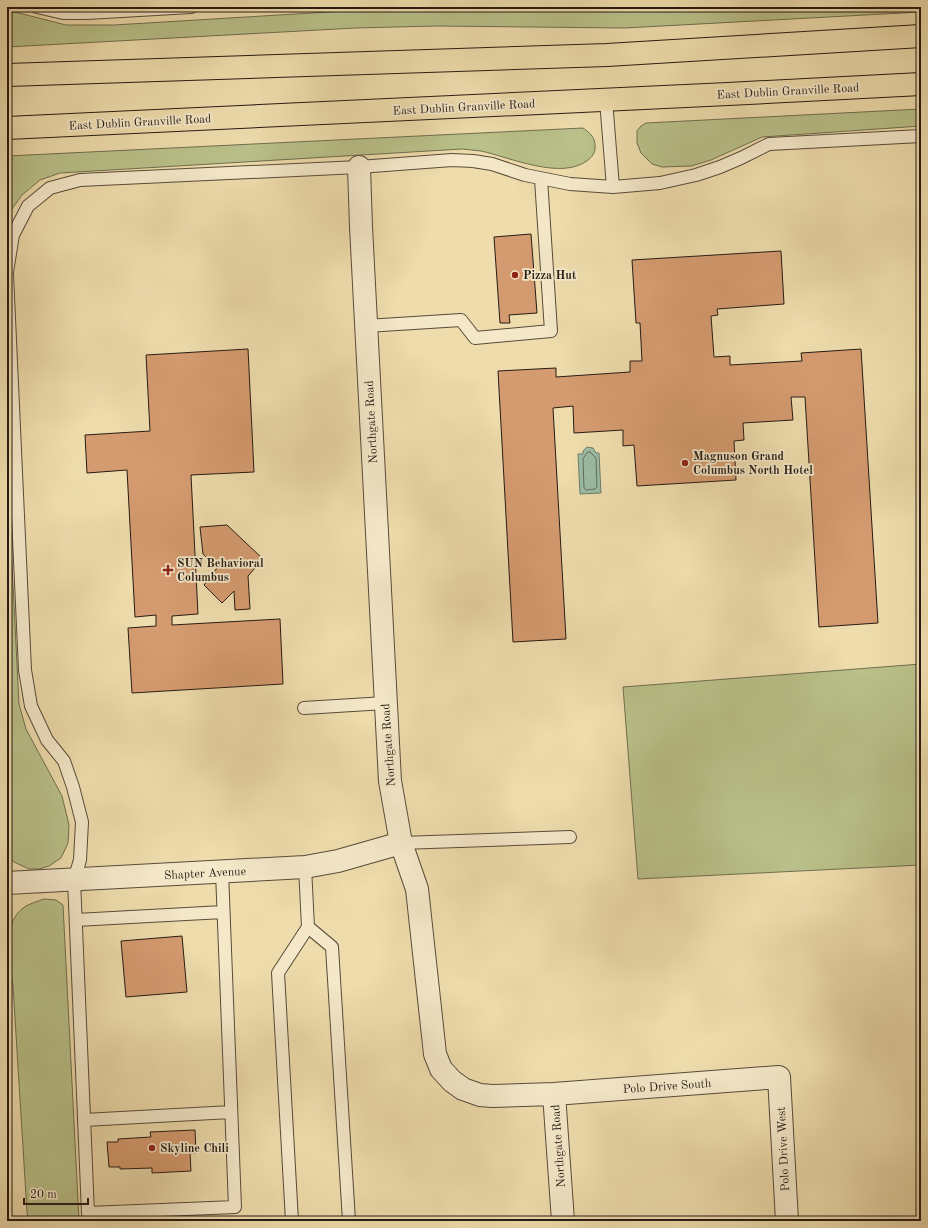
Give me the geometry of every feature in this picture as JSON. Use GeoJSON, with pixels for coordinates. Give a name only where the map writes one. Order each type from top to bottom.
{"type":"FeatureCollection","features":[{"type":"Feature","properties":{"kind":"main road"},"geometry":{"type":"LineString","coordinates":[[7,76],[607,55],[921,36]]}},
{"type":"Feature","properties":{"kind":"main road","name":"East Dublin Granville Road"},"geometry":{"type":"LineString","coordinates":[[7,128],[921,84]]}},
{"type":"Feature","properties":{"kind":"street","name":"Northgate Road"},"geometry":{"type":"LineString","coordinates":[[359,167],[390,781],[401,843],[417,889],[434,1054],[441,1069],[452,1081],[463,1089],[480,1095],[554,1094],[563,1221]]}},
{"type":"Feature","properties":{"kind":"street","name":"Shapter Avenue"},"geometry":{"type":"LineString","coordinates":[[7,883],[305,867],[338,861],[401,843]]}},
{"type":"Feature","properties":{"kind":"street","name":"Polo Drive South"},"geometry":{"type":"LineString","coordinates":[[554,1094],[779,1077]]}},
{"type":"Feature","properties":{"kind":"street","name":"Polo Drive West"},"geometry":{"type":"LineString","coordinates":[[779,1077],[787,1221]]}},
{"type":"Feature","properties":{"kind":"lane"},"geometry":{"type":"LineString","coordinates":[[37,7],[63,13],[86,13],[191,7]]}},
{"type":"Feature","properties":{"kind":"lane"},"geometry":{"type":"LineString","coordinates":[[606,100],[613,187]]}},
{"type":"Feature","properties":{"kind":"lane"},"geometry":{"type":"LineString","coordinates":[[222,872],[235,1207],[88,1213],[74,880],[80,860],[82,822],[73,787],[64,761],[47,740],[31,706],[25,670],[7,273],[13,235],[28,206],[50,188],[80,180],[359,167],[452,160],[492,164],[525,175],[570,184],[613,187],[660,182],[696,175],[734,161],[769,144],[921,136]]}},
{"type":"Feature","properties":{"kind":"lane"},"geometry":{"type":"LineString","coordinates":[[366,326],[462,320],[475,338],[551,331],[541,179]]}},
{"type":"Feature","properties":{"kind":"lane"},"geometry":{"type":"LineString","coordinates":[[304,708],[386,703]]}},
{"type":"Feature","properties":{"kind":"lane"},"geometry":{"type":"LineString","coordinates":[[401,843],[570,837]]}},
{"type":"Feature","properties":{"kind":"lane"},"geometry":{"type":"LineString","coordinates":[[292,1221],[278,973],[308,927],[305,867]]}},
{"type":"Feature","properties":{"kind":"lane"},"geometry":{"type":"LineString","coordinates":[[76,920],[223,912]]}},
{"type":"Feature","properties":{"kind":"lane"},"geometry":{"type":"LineString","coordinates":[[308,927],[332,947],[349,1221]]}},
{"type":"Feature","properties":{"kind":"lane"},"geometry":{"type":"LineString","coordinates":[[84,1120],[231,1112]]}},
{"type":"Feature","properties":{"kind":"shaded area"},"geometry":{"type":"Polygon","coordinates":[[[411,7],[921,7],[921,12],[625,28],[436,26],[356,28],[7,47],[7,13],[15,12],[66,25],[114,25],[411,7]]]}},
{"type":"Feature","properties":{"kind":"shaded area"},"geometry":{"type":"Polygon","coordinates":[[[921,109],[921,126],[762,137],[711,160],[691,166],[662,167],[652,164],[641,153],[637,143],[637,131],[646,123],[921,109]]]}},
{"type":"Feature","properties":{"kind":"shaded area"},"geometry":{"type":"Polygon","coordinates":[[[583,128],[593,139],[595,144],[594,153],[588,160],[577,166],[564,168],[535,166],[481,151],[462,149],[60,173],[40,180],[22,195],[7,216],[7,156],[583,128]]]}},
{"type":"Feature","properties":{"kind":"shaded area"},"geometry":{"type":"Polygon","coordinates":[[[7,466],[19,704],[26,729],[62,796],[69,825],[68,843],[61,858],[49,866],[39,869],[29,869],[14,862],[7,855],[7,466]]]}},
{"type":"Feature","properties":{"kind":"shaded area"},"geometry":{"type":"Polygon","coordinates":[[[921,664],[921,865],[638,879],[623,687],[921,664]]]}},
{"type":"Feature","properties":{"kind":"shaded area"},"geometry":{"type":"Polygon","coordinates":[[[44,899],[56,900],[63,905],[79,1221],[28,1221],[27,1212],[13,986],[8,954],[8,943],[12,922],[18,913],[26,906],[44,899]]]}},
{"type":"Feature","properties":{"kind":"water"},"geometry":{"type":"Polygon","coordinates":[[[587,447],[593,448],[596,453],[599,453],[601,493],[580,494],[578,454],[583,454],[583,451],[587,447]]]}},
{"type":"Feature","properties":{"kind":"building","name":"Pizza Hut"},"geometry":{"type":"Polygon","coordinates":[[[531,234],[537,313],[509,315],[510,323],[500,323],[494,237],[531,234]]]}},
{"type":"Feature","properties":{"kind":"building","name":"Magnuson Grand Columbus North Hotel"},"geometry":{"type":"Polygon","coordinates":[[[781,251],[784,304],[717,309],[718,315],[711,316],[714,357],[730,356],[730,365],[802,361],[801,353],[861,349],[878,623],[819,627],[805,397],[791,397],[793,420],[743,423],[744,440],[734,441],[736,480],[637,486],[634,445],[623,446],[623,430],[574,433],[573,406],[553,408],[566,639],[513,642],[498,371],[556,368],[556,377],[630,372],[630,361],[642,361],[640,323],[636,323],[632,260],[781,251]]]}},
{"type":"Feature","properties":{"kind":"building"},"geometry":{"type":"Polygon","coordinates":[[[248,349],[254,472],[191,475],[198,614],[172,616],[172,625],[280,619],[283,684],[132,693],[128,628],[156,626],[156,615],[135,617],[127,470],[87,473],[85,435],[150,431],[146,355],[248,349]]]}},
{"type":"Feature","properties":{"kind":"building"},"geometry":{"type":"Polygon","coordinates":[[[227,525],[263,559],[248,576],[250,609],[235,610],[234,591],[222,603],[204,585],[217,568],[203,554],[200,527],[227,525]]]}},
{"type":"Feature","properties":{"kind":"building"},"geometry":{"type":"Polygon","coordinates":[[[182,936],[187,992],[126,997],[121,941],[182,936]]]}},
{"type":"Feature","properties":{"kind":"building","name":"Skyline Chili"},"geometry":{"type":"Polygon","coordinates":[[[195,1130],[196,1153],[190,1153],[191,1171],[152,1173],[152,1168],[120,1169],[120,1167],[109,1167],[107,1142],[118,1142],[118,1139],[151,1137],[150,1132],[195,1130]]]}},
{"type":"Feature","properties":{"kind":"place","name":"Pizza Hut"},"geometry":{"type":"Point","coordinates":[515,275]}},
{"type":"Feature","properties":{"kind":"place","name":"Magnuson Grand Columbus North Hotel"},"geometry":{"type":"Point","coordinates":[685,463]}},
{"type":"Feature","properties":{"kind":"place","name":"SUN Behavioral Columbus"},"geometry":{"type":"Point","coordinates":[168,570]}},
{"type":"Feature","properties":{"kind":"place","name":"Skyline Chili"},"geometry":{"type":"Point","coordinates":[152,1148]}}]}
